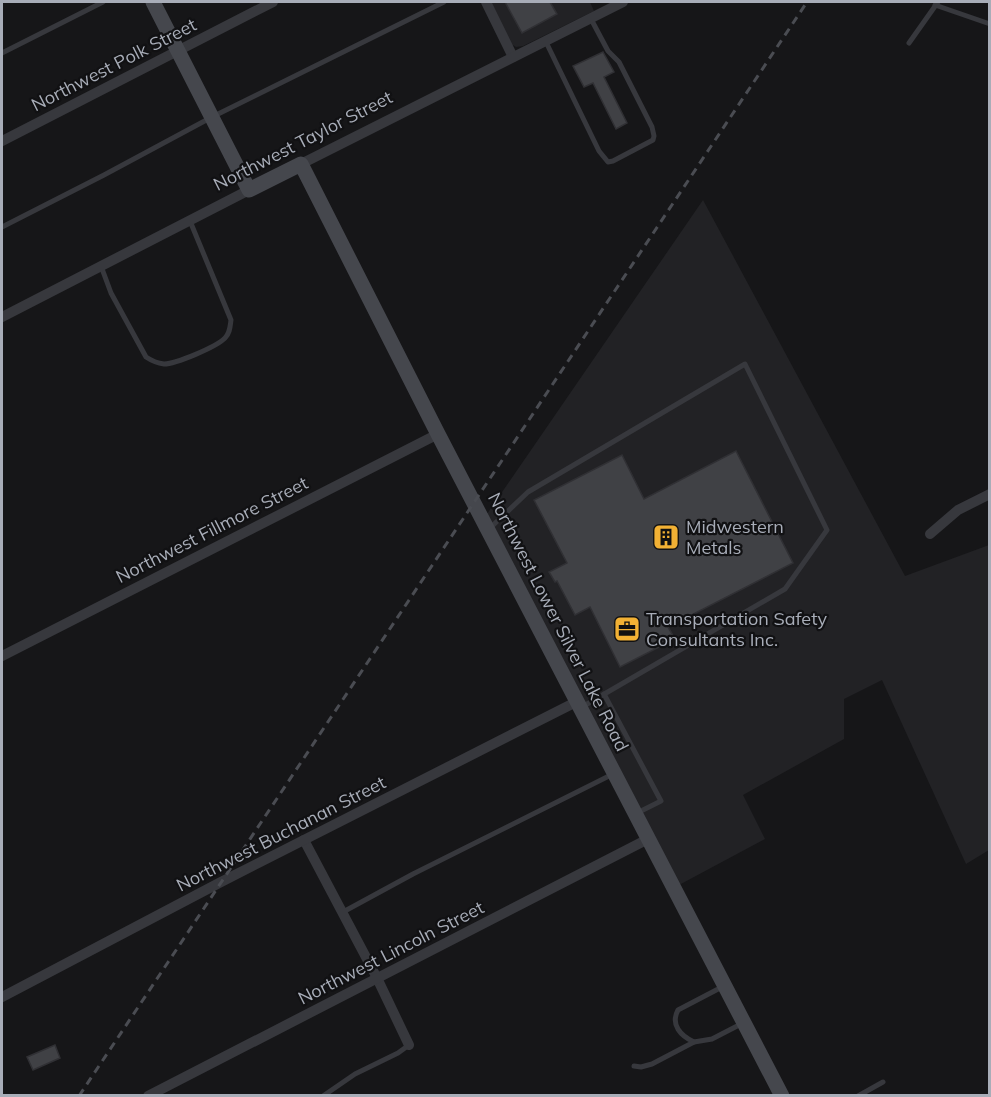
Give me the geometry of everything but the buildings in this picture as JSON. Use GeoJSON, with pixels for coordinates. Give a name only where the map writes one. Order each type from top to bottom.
{"type":"FeatureCollection","features":[{"type":"Feature","properties":{"kind":"street"},"geometry":{"type":"LineString","coordinates":[[153,2],[249,190]]}},
{"type":"Feature","properties":{"kind":"street","name":"Northwest Polk Street"},"geometry":{"type":"LineString","coordinates":[[2,141],[273,2]]}},
{"type":"Feature","properties":{"kind":"street"},"geometry":{"type":"LineString","coordinates":[[486,2],[513,57]]}},
{"type":"Feature","properties":{"kind":"street","name":"Northwest Taylor Street"},"geometry":{"type":"LineString","coordinates":[[2,316],[624,2]]}},
{"type":"Feature","properties":{"kind":"street","name":"Northwest Lower Silver Lake Road"},"geometry":{"type":"LineString","coordinates":[[301,164],[578,705],[782,1095]]}},
{"type":"Feature","properties":{"kind":"street","name":"Northwest Fillmore Street"},"geometry":{"type":"LineString","coordinates":[[2,656],[438,434]]}},
{"type":"Feature","properties":{"kind":"street"},"geometry":{"type":"LineString","coordinates":[[930,534],[958,510],[990,494]]}},
{"type":"Feature","properties":{"kind":"street","name":"Northwest Buchanan Street"},"geometry":{"type":"LineString","coordinates":[[2,997],[304,840],[578,705]]}},
{"type":"Feature","properties":{"kind":"street","name":"Northwest Lincoln Street"},"geometry":{"type":"LineString","coordinates":[[148,1095],[648,839]]}},
{"type":"Feature","properties":{"kind":"street"},"geometry":{"type":"LineString","coordinates":[[304,840],[377,978],[409,1045]]}},
{"type":"Feature","properties":{"kind":"lane"},"geometry":{"type":"LineString","coordinates":[[2,53],[104,2]]}},
{"type":"Feature","properties":{"kind":"lane"},"geometry":{"type":"LineString","coordinates":[[2,227],[212,117],[444,2]]}},
{"type":"Feature","properties":{"kind":"lane"},"geometry":{"type":"LineString","coordinates":[[909,43],[936,3],[990,24]]}},
{"type":"Feature","properties":{"kind":"lane"},"geometry":{"type":"LineString","coordinates":[[545,40],[599,151],[608,162],[613,161],[653,140],[654,136],[652,127],[619,62],[608,51],[590,18]]}},
{"type":"Feature","properties":{"kind":"lane"},"geometry":{"type":"LineString","coordinates":[[101,266],[111,293],[146,357],[155,363],[167,364],[183,360],[210,347],[225,338],[230,330],[231,320],[190,221]]}},
{"type":"Feature","properties":{"kind":"lane"},"geometry":{"type":"LineString","coordinates":[[488,530],[528,492],[745,364],[827,530],[785,589],[604,694],[578,705]]}},
{"type":"Feature","properties":{"kind":"lane"},"geometry":{"type":"LineString","coordinates":[[604,694],[661,801],[635,814]]}},
{"type":"Feature","properties":{"kind":"lane"},"geometry":{"type":"LineString","coordinates":[[342,913],[412,874],[614,774]]}},
{"type":"Feature","properties":{"kind":"lane"},"geometry":{"type":"LineString","coordinates":[[694,1042],[676,1028],[675,1016],[678,1010],[725,985]]}},
{"type":"Feature","properties":{"kind":"lane"},"geometry":{"type":"LineString","coordinates":[[633,1065],[641,1067],[652,1064],[694,1042],[712,1039],[745,1022]]}},
{"type":"Feature","properties":{"kind":"lane"},"geometry":{"type":"LineString","coordinates":[[323,1095],[355,1074],[398,1053],[409,1045]]}},
{"type":"Feature","properties":{"kind":"lane"},"geometry":{"type":"LineString","coordinates":[[858,1095],[883,1082]]}},
{"type":"Feature","properties":{"kind":"shaded area"},"geometry":{"type":"Polygon","coordinates":[[[489,2],[590,2],[594,11],[523,46],[516,47],[511,44],[489,2]]]}},
{"type":"Feature","properties":{"kind":"shaded area"},"geometry":{"type":"Polygon","coordinates":[[[703,200],[905,576],[989,545],[989,850],[966,864],[882,680],[844,699],[844,739],[743,795],[765,839],[679,885],[487,514],[703,200]]]}},
{"type":"Feature","properties":{"kind":"railway"},"geometry":{"type":"LineString","coordinates":[[79,1096],[807,2]]}},
{"type":"Feature","properties":{"kind":"place","name":"Midwestern Metals"},"geometry":{"type":"Point","coordinates":[666,537]}},
{"type":"Feature","properties":{"kind":"place","name":"Transportation Safety Consultants Inc."},"geometry":{"type":"Point","coordinates":[627,629]}}]}
